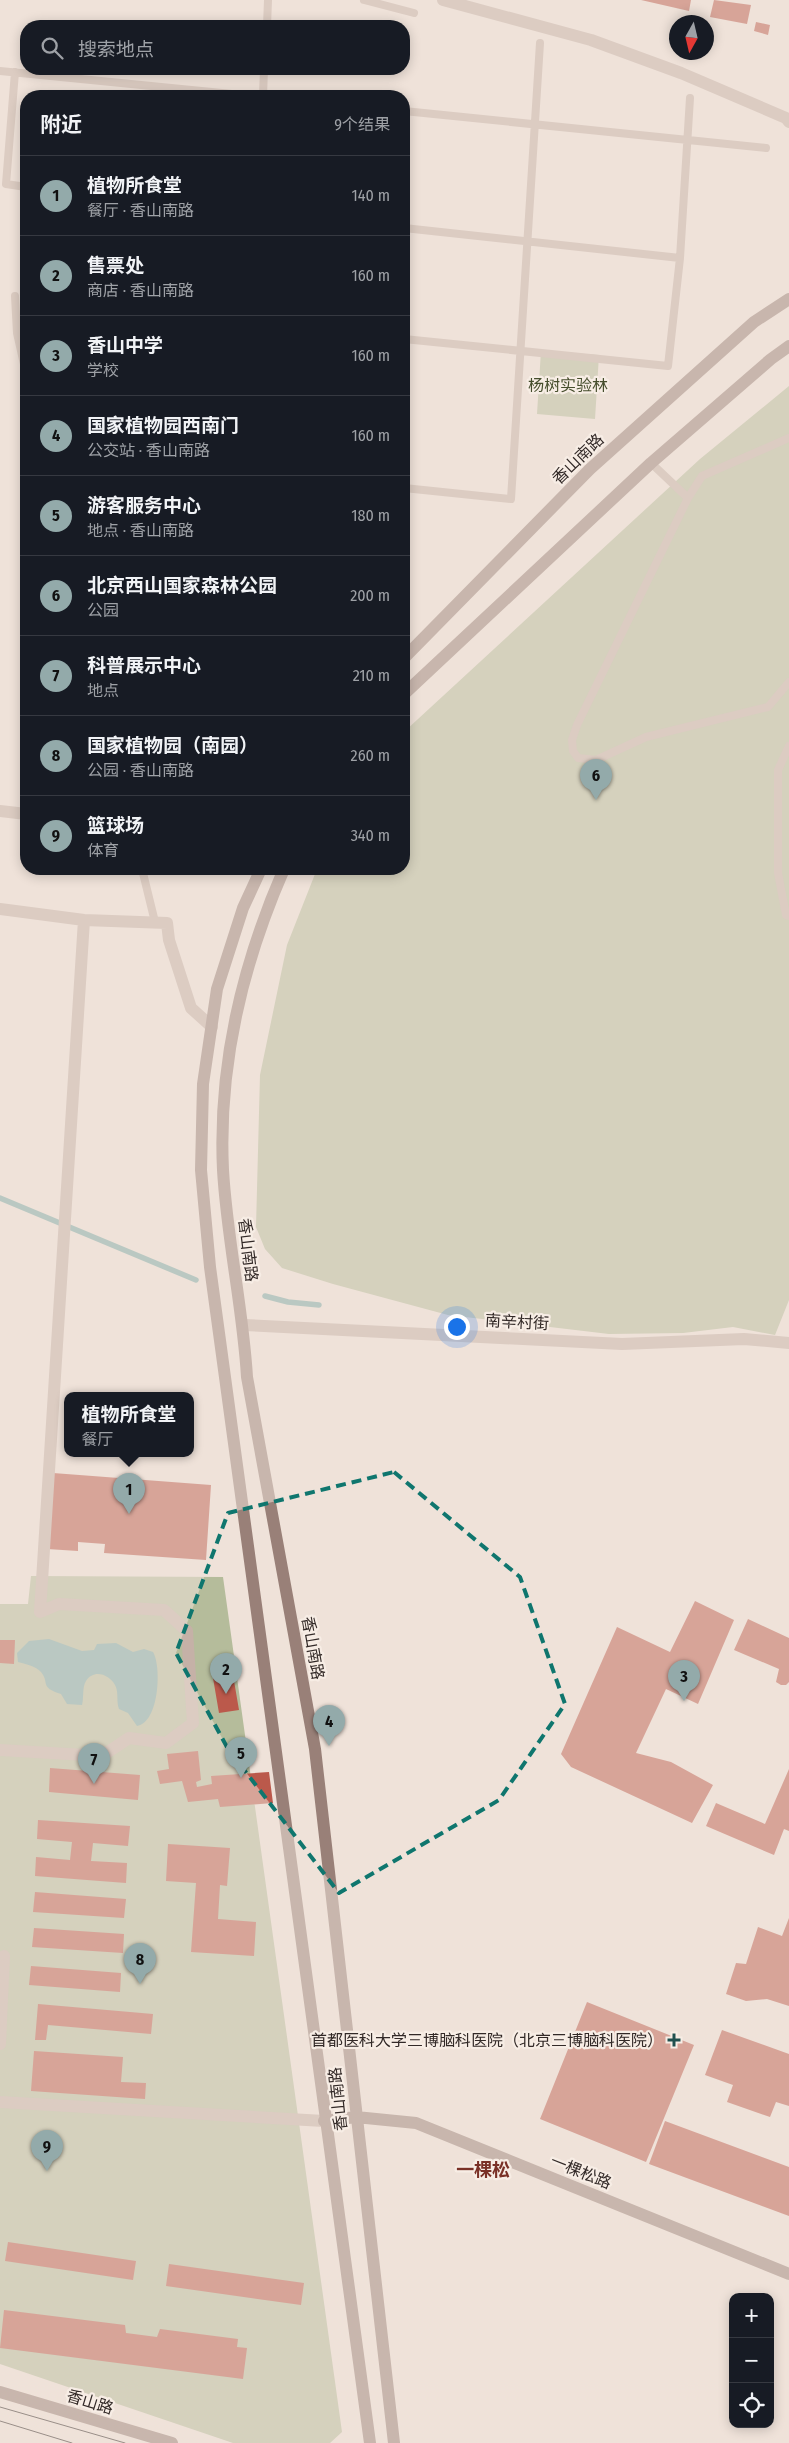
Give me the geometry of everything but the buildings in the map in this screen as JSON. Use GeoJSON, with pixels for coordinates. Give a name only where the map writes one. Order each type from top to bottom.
{"type":"FeatureCollection","features":[{"type":"Feature","properties":{"kind":"street"},"geometry":{"type":"LineString","coordinates":[[444,0],[591,40],[681,73],[786,118],[789,122]]}},
{"type":"Feature","properties":{"kind":"street","name":"香山南路"},"geometry":{"type":"LineString","coordinates":[[410,652],[590,469],[754,322],[789,299]]}},
{"type":"Feature","properties":{"kind":"street"},"geometry":{"type":"LineString","coordinates":[[410,688],[651,463],[770,359],[789,346]]}},
{"type":"Feature","properties":{"kind":"street"},"geometry":{"type":"LineString","coordinates":[[0,811],[20,813]]}},
{"type":"Feature","properties":{"kind":"street","name":"香山南路"},"geometry":{"type":"LineString","coordinates":[[258,875],[243,908],[217,989],[203,1084],[201,1170],[210,1267],[324,2121],[370,2443]]}},
{"type":"Feature","properties":{"kind":"street","name":"香山南路"},"geometry":{"type":"LineString","coordinates":[[281,875],[264,915],[239,994],[224,1084],[223,1169],[232,1264],[244,1325],[247,1377],[315,1749],[394,2443]]}},
{"type":"Feature","properties":{"kind":"street"},"geometry":{"type":"LineString","coordinates":[[0,909],[84,920],[166,923],[169,940],[191,1008],[212,1027]]}},
{"type":"Feature","properties":{"kind":"street"},"geometry":{"type":"LineString","coordinates":[[0,1750],[102,1756],[129,1738],[166,1744],[193,1723],[187,1631],[164,1610],[59,1604],[40,1612],[84,920]]}},
{"type":"Feature","properties":{"kind":"street","name":"南辛村街"},"geometry":{"type":"LineString","coordinates":[[244,1325],[622,1344],[744,1339],[789,1342]]}},
{"type":"Feature","properties":{"kind":"street"},"geometry":{"type":"LineString","coordinates":[[0,2044],[4,1956]]}},
{"type":"Feature","properties":{"kind":"street"},"geometry":{"type":"LineString","coordinates":[[0,2102],[324,2121]]}},
{"type":"Feature","properties":{"kind":"street","name":"一棵松路"},"geometry":{"type":"LineString","coordinates":[[324,2121],[356,2117],[416,2123],[789,2274]]}},
{"type":"Feature","properties":{"kind":"street","name":"香山路"},"geometry":{"type":"LineString","coordinates":[[0,2392],[172,2443]]}},
{"type":"Feature","properties":{"kind":"lane"},"geometry":{"type":"LineString","coordinates":[[267,20],[268,0]]}},
{"type":"Feature","properties":{"kind":"lane"},"geometry":{"type":"LineString","coordinates":[[364,0],[414,13]]}},
{"type":"Feature","properties":{"kind":"lane"},"geometry":{"type":"LineString","coordinates":[[410,489],[511,499],[540,43]]}},
{"type":"Feature","properties":{"kind":"lane"},"geometry":{"type":"LineString","coordinates":[[0,71],[20,73]]}},
{"type":"Feature","properties":{"kind":"lane"},"geometry":{"type":"LineString","coordinates":[[15,72],[6,184],[20,186]]}},
{"type":"Feature","properties":{"kind":"lane"},"geometry":{"type":"LineString","coordinates":[[45,75],[193,90]]}},
{"type":"Feature","properties":{"kind":"lane"},"geometry":{"type":"LineString","coordinates":[[263,90],[264,75]]}},
{"type":"Feature","properties":{"kind":"lane"},"geometry":{"type":"LineString","coordinates":[[410,339],[668,366],[680,258],[690,98]]}},
{"type":"Feature","properties":{"kind":"lane"},"geometry":{"type":"LineString","coordinates":[[410,112],[766,148]]}},
{"type":"Feature","properties":{"kind":"lane"},"geometry":{"type":"LineString","coordinates":[[410,229],[680,258]]}},
{"type":"Feature","properties":{"kind":"lane"},"geometry":{"type":"LineString","coordinates":[[15,296],[17,333],[20,346]]}},
{"type":"Feature","properties":{"kind":"lane"},"geometry":{"type":"LineString","coordinates":[[789,438],[702,476],[688,498],[578,725],[572,740],[573,751],[578,758],[596,760],[646,737],[768,707],[789,682]]}},
{"type":"Feature","properties":{"kind":"lane"},"geometry":{"type":"LineString","coordinates":[[651,463],[688,498]]}},
{"type":"Feature","properties":{"kind":"lane"},"geometry":{"type":"LineString","coordinates":[[789,746],[778,770],[778,873],[786,915],[789,916]]}},
{"type":"Feature","properties":{"kind":"lane"},"geometry":{"type":"LineString","coordinates":[[143,875],[155,922]]}},
{"type":"Feature","properties":{"kind":"highlighted area"},"geometry":{"type":"Polygon","coordinates":[[[394,1472],[520,1577],[565,1704],[499,1800],[339,1893],[228,1749],[176,1653],[228,1513],[394,1472]]]}},
{"type":"Feature","properties":{"kind":"green space","name":"杨树实验林"},"geometry":{"type":"Polygon","coordinates":[[[541,351],[599,355],[595,419],[537,414],[541,351]]]}},
{"type":"Feature","properties":{"kind":"green space"},"geometry":{"type":"Polygon","coordinates":[[[789,386],[789,1300],[775,1335],[733,1327],[683,1333],[609,1334],[448,1315],[333,1284],[282,1268],[265,1249],[256,1227],[260,1075],[287,945],[315,875],[410,875],[410,726],[700,459],[789,386]]]}},
{"type":"Feature","properties":{"kind":"green space"},"geometry":{"type":"Polygon","coordinates":[[[31,1576],[223,1577],[342,2432],[330,2443],[233,2443],[0,2364],[0,1604],[28,1604],[31,1576]]]}},
{"type":"Feature","properties":{"kind":"water"},"geometry":{"type":"Polygon","coordinates":[[[49,1639],[82,1651],[94,1650],[97,1644],[116,1643],[133,1652],[144,1649],[153,1652],[157,1669],[157,1694],[150,1715],[144,1723],[137,1726],[128,1713],[119,1709],[113,1681],[102,1674],[93,1675],[86,1681],[82,1705],[67,1704],[61,1694],[47,1687],[44,1676],[39,1670],[18,1662],[17,1653],[29,1641],[49,1639]]]}},
{"type":"Feature","properties":{"kind":"waterway"},"geometry":{"type":"LineString","coordinates":[[0,1198],[196,1280]]}},
{"type":"Feature","properties":{"kind":"waterway"},"geometry":{"type":"LineString","coordinates":[[265,1296],[288,1302],[319,1305]]}},
{"type":"Feature","properties":{"kind":"tram line"},"geometry":{"type":"LineString","coordinates":[[0,2407],[125,2443]]}},
{"type":"Feature","properties":{"kind":"tram line"},"geometry":{"type":"LineString","coordinates":[[0,2421],[72,2443]]}},
{"type":"Feature","properties":{"kind":"place","name":"北京西山国家森林公园"},"geometry":{"type":"Point","coordinates":[596,800]}},
{"type":"Feature","properties":{"kind":"place","name":"植物所食堂"},"geometry":{"type":"Point","coordinates":[129,1514]}},
{"type":"Feature","properties":{"kind":"place","name":"售票处"},"geometry":{"type":"Point","coordinates":[226,1694]}},
{"type":"Feature","properties":{"kind":"place","name":"香山中学"},"geometry":{"type":"Point","coordinates":[684,1701]}},
{"type":"Feature","properties":{"kind":"place","name":"国家植物园西南门"},"geometry":{"type":"Point","coordinates":[329,1746]}},
{"type":"Feature","properties":{"kind":"place","name":"游客服务中心"},"geometry":{"type":"Point","coordinates":[241,1778]}},
{"type":"Feature","properties":{"kind":"place","name":"科普展示中心"},"geometry":{"type":"Point","coordinates":[94,1784]}},
{"type":"Feature","properties":{"kind":"place","name":"国家植物园（南园）"},"geometry":{"type":"Point","coordinates":[140,1984]}},
{"type":"Feature","properties":{"kind":"place","name":"首都医科大学三博脑科医院（北京三博脑科医院）"},"geometry":{"type":"Point","coordinates":[674,2040]}},
{"type":"Feature","properties":{"kind":"place","name":"篮球场"},"geometry":{"type":"Point","coordinates":[47,2171]}},
{"type":"Feature","properties":{"kind":"district","name":"一棵松"},"geometry":{"type":"Point","coordinates":[483,2170]}}]}
